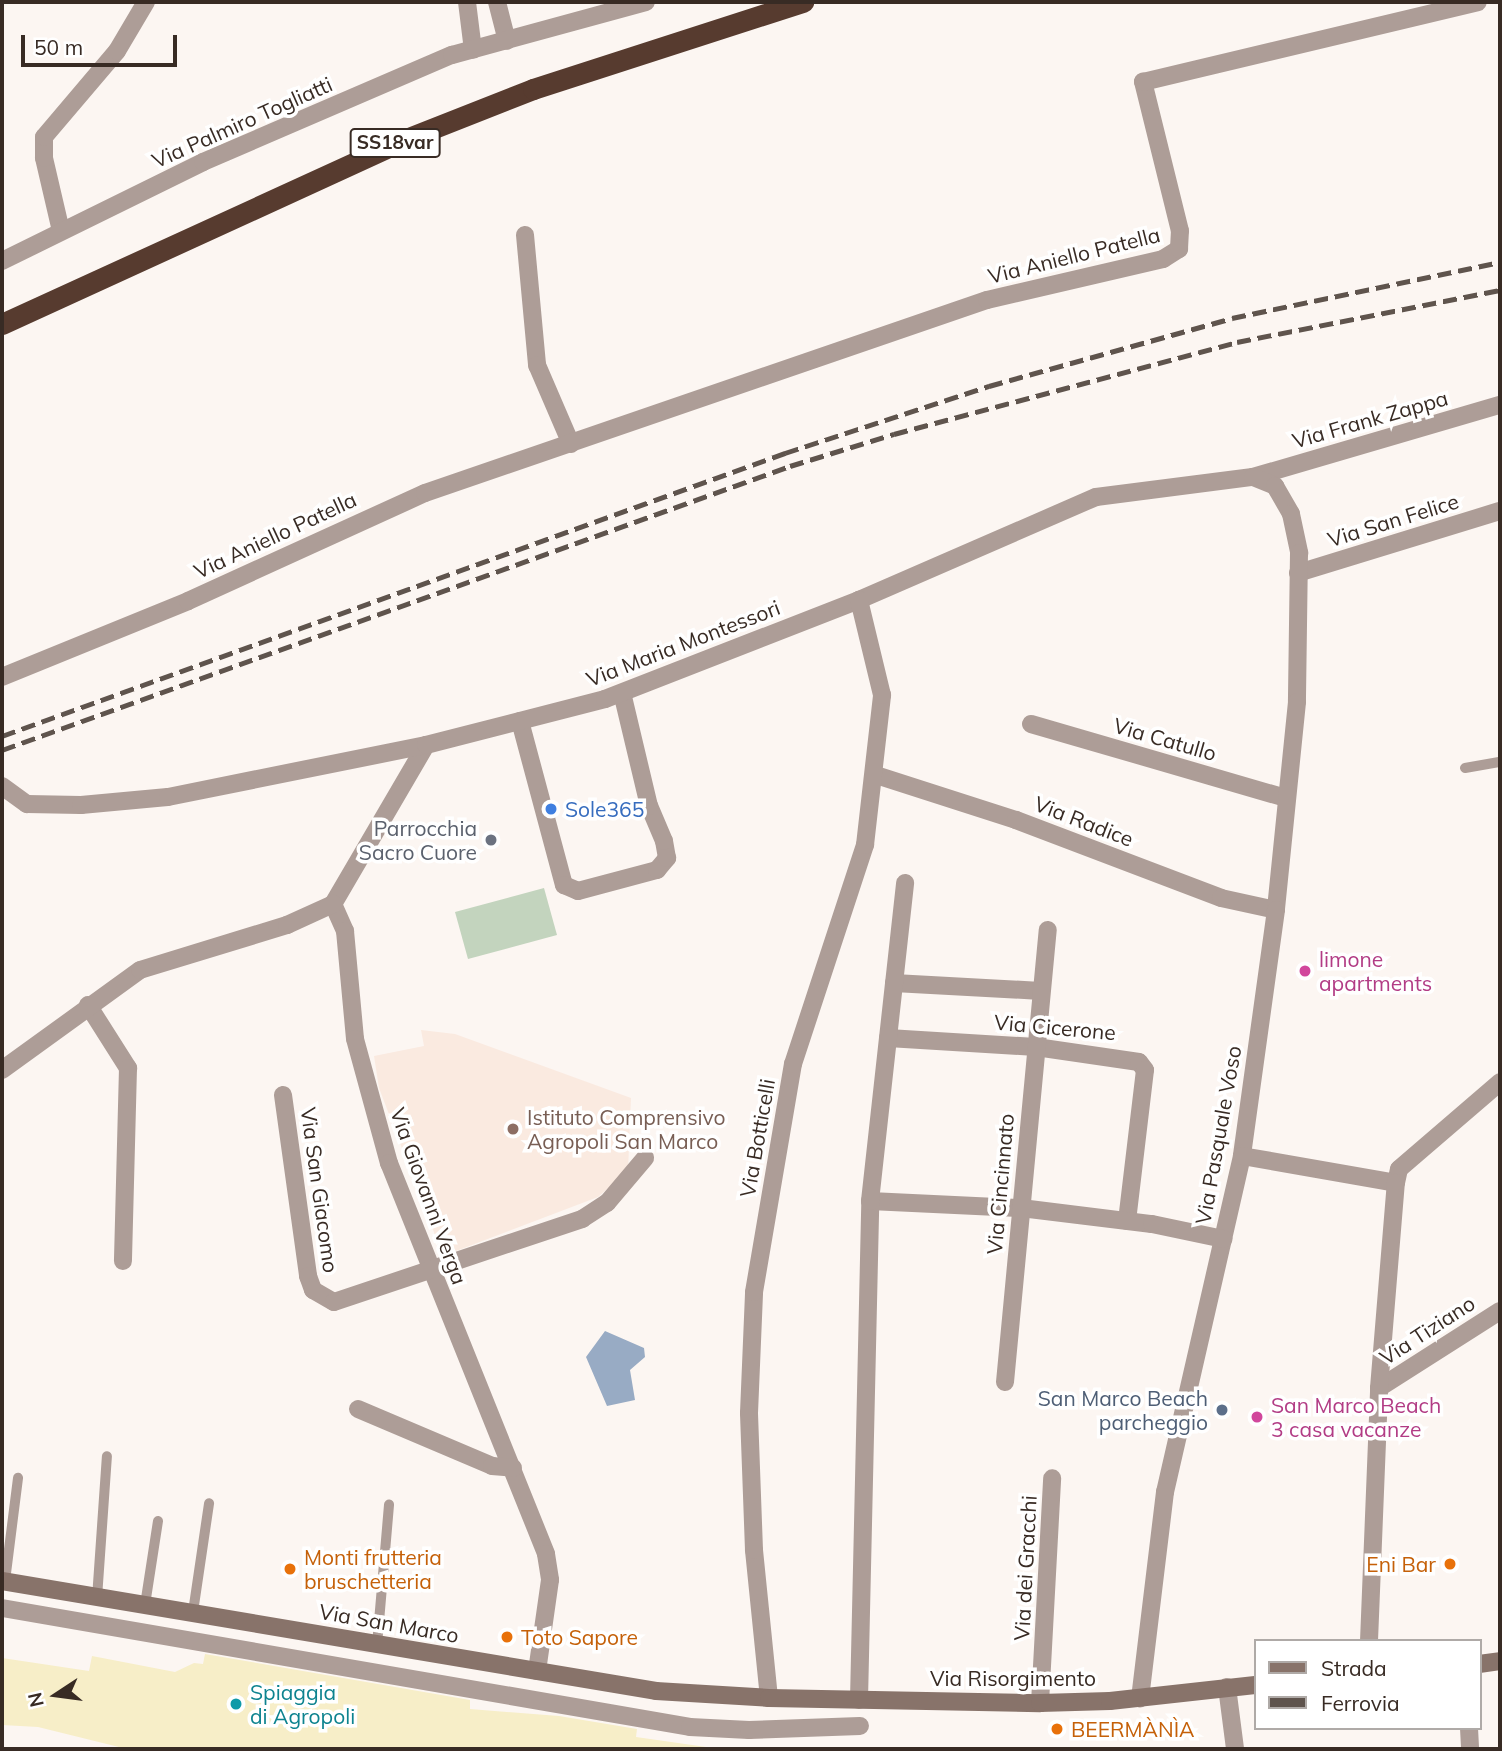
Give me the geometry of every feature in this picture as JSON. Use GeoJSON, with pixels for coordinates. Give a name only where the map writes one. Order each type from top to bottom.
{"type":"FeatureCollection","features":[{"type":"Feature","properties":{"kind":"highway","name":"SS18var"},"geometry":{"type":"LineString","coordinates":[[2,324],[401,141],[533,89],[803,2]]}},
{"type":"Feature","properties":{"kind":"main road","name":"Via San Marco"},"geometry":{"type":"LineString","coordinates":[[3,1581],[656,1691],[769,1698]]}},
{"type":"Feature","properties":{"kind":"main road"},"geometry":{"type":"LineString","coordinates":[[1481,1664],[1500,1661]]}},
{"type":"Feature","properties":{"kind":"main road","name":"Via Risorgimento"},"geometry":{"type":"LineString","coordinates":[[769,1698],[1040,1703],[1140,1698],[1254,1685]]}},
{"type":"Feature","properties":{"kind":"street"},"geometry":{"type":"LineString","coordinates":[[61,232],[44,158],[44,137],[117,51],[146,2]]}},
{"type":"Feature","properties":{"kind":"street"},"geometry":{"type":"LineString","coordinates":[[467,2],[473,50]]}},
{"type":"Feature","properties":{"kind":"street"},"geometry":{"type":"LineString","coordinates":[[497,2],[507,41]]}},
{"type":"Feature","properties":{"kind":"street","name":"Via Palmiro Togliatti"},"geometry":{"type":"LineString","coordinates":[[2,261],[203,162],[473,50],[646,2]]}},
{"type":"Feature","properties":{"kind":"street","name":"Via Aniello Patella"},"geometry":{"type":"LineString","coordinates":[[2,677],[188,601],[425,493],[987,300],[1163,259],[1179,249],[1180,231],[1143,82],[1478,2]]}},
{"type":"Feature","properties":{"kind":"street"},"geometry":{"type":"LineString","coordinates":[[525,235],[537,365],[571,444]]}},
{"type":"Feature","properties":{"kind":"street","name":"Via Frank Zappa"},"geometry":{"type":"LineString","coordinates":[[1253,477],[1500,405]]}},
{"type":"Feature","properties":{"kind":"street"},"geometry":{"type":"LineString","coordinates":[[1253,477],[1275,486],[1291,514],[1298,573]]}},
{"type":"Feature","properties":{"kind":"street","name":"Via Maria Montessori"},"geometry":{"type":"LineString","coordinates":[[2,786],[27,804],[81,805],[156,799],[426,745],[622,693],[859,600],[1096,497],[1253,477]]}},
{"type":"Feature","properties":{"kind":"street","name":"Via San Felice"},"geometry":{"type":"LineString","coordinates":[[1298,573],[1500,511]]}},
{"type":"Feature","properties":{"kind":"street","name":"Via Pasquale Voso"},"geometry":{"type":"LineString","coordinates":[[1140,1698],[1165,1492],[1242,1156],[1276,910],[1297,702],[1298,573]]}},
{"type":"Feature","properties":{"kind":"street","name":"Via Botticelli"},"geometry":{"type":"LineString","coordinates":[[769,1698],[754,1550],[748,1413],[754,1292],[793,1064],[865,845],[876,775],[882,695],[859,600]]}},
{"type":"Feature","properties":{"kind":"street"},"geometry":{"type":"LineString","coordinates":[[520,721],[564,885],[578,891],[657,870],[667,858],[664,841],[649,806],[622,693]]}},
{"type":"Feature","properties":{"kind":"street","name":"Via Catullo"},"geometry":{"type":"LineString","coordinates":[[1031,724],[1286,798]]}},
{"type":"Feature","properties":{"kind":"street"},"geometry":{"type":"LineString","coordinates":[[2,1070],[88,1005],[140,970],[287,925],[334,904],[426,745]]}},
{"type":"Feature","properties":{"kind":"street","name":"Via Radice"},"geometry":{"type":"LineString","coordinates":[[876,775],[1016,820],[1221,898],[1276,910]]}},
{"type":"Feature","properties":{"kind":"street"},"geometry":{"type":"LineString","coordinates":[[859,1700],[870,1201],[905,883]]}},
{"type":"Feature","properties":{"kind":"street","name":"Via Giovanni Verga"},"geometry":{"type":"LineString","coordinates":[[334,904],[345,931],[355,1039],[370,1102],[431,1271],[546,1554],[550,1580],[537,1671]]}},
{"type":"Feature","properties":{"kind":"street","name":"Via Cincinnato"},"geometry":{"type":"LineString","coordinates":[[1005,1382],[1048,930]]}},
{"type":"Feature","properties":{"kind":"street"},"geometry":{"type":"LineString","coordinates":[[894,983],[1041,991]]}},
{"type":"Feature","properties":{"kind":"street"},"geometry":{"type":"LineString","coordinates":[[88,1005],[128,1068],[123,1261]]}},
{"type":"Feature","properties":{"kind":"street","name":"Via Cicerone"},"geometry":{"type":"LineString","coordinates":[[888,1038],[1036,1047],[1130,1057],[1145,1070],[1127,1221]]}},
{"type":"Feature","properties":{"kind":"street"},"geometry":{"type":"LineString","coordinates":[[1368,1639],[1379,1388],[1399,1170],[1500,1082]]}},
{"type":"Feature","properties":{"kind":"street","name":"Via San Giacomo"},"geometry":{"type":"LineString","coordinates":[[283,1095],[313,1290],[334,1302],[431,1271]]}},
{"type":"Feature","properties":{"kind":"street"},"geometry":{"type":"LineString","coordinates":[[1242,1156],[1396,1183]]}},
{"type":"Feature","properties":{"kind":"street"},"geometry":{"type":"LineString","coordinates":[[431,1271],[582,1219],[615,1196],[645,1158]]}},
{"type":"Feature","properties":{"kind":"street"},"geometry":{"type":"LineString","coordinates":[[870,1201],[1021,1208],[1127,1221],[1223,1239]]}},
{"type":"Feature","properties":{"kind":"street","name":"Via Tiziano"},"geometry":{"type":"LineString","coordinates":[[1379,1388],[1500,1311]]}},
{"type":"Feature","properties":{"kind":"street"},"geometry":{"type":"LineString","coordinates":[[358,1409],[492,1466],[513,1468]]}},
{"type":"Feature","properties":{"kind":"street","name":"Via dei Gracchi"},"geometry":{"type":"LineString","coordinates":[[1040,1703],[1052,1478]]}},
{"type":"Feature","properties":{"kind":"street"},"geometry":{"type":"LineString","coordinates":[[2,1608],[690,1727],[749,1730],[860,1726]]}},
{"type":"Feature","properties":{"kind":"street"},"geometry":{"type":"LineString","coordinates":[[1227,1687],[1235,1749]]}},
{"type":"Feature","properties":{"kind":"street"},"geometry":{"type":"LineString","coordinates":[[1469,1730],[1470,1749]]}},
{"type":"Feature","properties":{"kind":"lane"},"geometry":{"type":"LineString","coordinates":[[1465,768],[1500,762]]}},
{"type":"Feature","properties":{"kind":"lane"},"geometry":{"type":"LineString","coordinates":[[97,1598],[107,1456]]}},
{"type":"Feature","properties":{"kind":"lane"},"geometry":{"type":"LineString","coordinates":[[3,1581],[18,1478]]}},
{"type":"Feature","properties":{"kind":"lane"},"geometry":{"type":"LineString","coordinates":[[193,1612],[209,1503]]}},
{"type":"Feature","properties":{"kind":"lane"},"geometry":{"type":"LineString","coordinates":[[377,1645],[389,1505]]}},
{"type":"Feature","properties":{"kind":"lane"},"geometry":{"type":"LineString","coordinates":[[145,1605],[158,1521]]}},
{"type":"Feature","properties":{"kind":"shaded area","name":"Istituto Comprensivo Agropoli San Marco"},"geometry":{"type":"Polygon","coordinates":[[[421,1030],[455,1034],[631,1098],[628,1171],[598,1197],[443,1256],[379,1088],[374,1056],[424,1046],[421,1030]]]}},
{"type":"Feature","properties":{"kind":"green space"},"geometry":{"type":"Polygon","coordinates":[[[544,888],[557,935],[468,959],[455,912],[544,888]]]}},
{"type":"Feature","properties":{"kind":"sand","name":"Spiaggia di Agropoli"},"geometry":{"type":"Polygon","coordinates":[[[205,1654],[470,1700],[470,1709],[559,1716],[637,1729],[636,1737],[720,1749],[127,1749],[38,1727],[2,1725],[2,1658],[89,1671],[92,1656],[175,1672],[194,1663],[203,1664],[205,1654]]]}},
{"type":"Feature","properties":{"kind":"water"},"geometry":{"type":"Polygon","coordinates":[[[605,1331],[644,1348],[645,1357],[630,1370],[635,1400],[607,1406],[586,1357],[605,1331]]]}},
{"type":"Feature","properties":{"kind":"railway"},"geometry":{"type":"LineString","coordinates":[[2,736],[785,453],[989,386],[1232,318],[1500,262]]}},
{"type":"Feature","properties":{"kind":"railway"},"geometry":{"type":"LineString","coordinates":[[2,750],[790,466],[894,434],[1237,342],[1500,290]]}},
{"type":"Feature","properties":{"kind":"place","name":"Sole365"},"geometry":{"type":"Point","coordinates":[551,809]}},
{"type":"Feature","properties":{"kind":"place","name":"Parrocchia Sacro Cuore"},"geometry":{"type":"Point","coordinates":[491,840]}},
{"type":"Feature","properties":{"kind":"place","name":"limone apartments"},"geometry":{"type":"Point","coordinates":[1305,971]}},
{"type":"Feature","properties":{"kind":"place","name":"Istituto Comprensivo Agropoli San Marco"},"geometry":{"type":"Point","coordinates":[513,1129]}},
{"type":"Feature","properties":{"kind":"place","name":"San Marco Beach parcheggio"},"geometry":{"type":"Point","coordinates":[1222,1410]}},
{"type":"Feature","properties":{"kind":"place","name":"San Marco Beach 3 casa vacanze"},"geometry":{"type":"Point","coordinates":[1257,1417]}},
{"type":"Feature","properties":{"kind":"place","name":"Eni Bar"},"geometry":{"type":"Point","coordinates":[1450,1564]}},
{"type":"Feature","properties":{"kind":"place","name":"Monti frutteria bruschetteria"},"geometry":{"type":"Point","coordinates":[290,1569]}},
{"type":"Feature","properties":{"kind":"place","name":"Toto Sapore"},"geometry":{"type":"Point","coordinates":[507,1637]}},
{"type":"Feature","properties":{"kind":"place","name":"Spiaggia di Agropoli"},"geometry":{"type":"Point","coordinates":[236,1704]}},
{"type":"Feature","properties":{"kind":"place","name":"BEERMÀNÌA"},"geometry":{"type":"Point","coordinates":[1057,1729]}}]}
